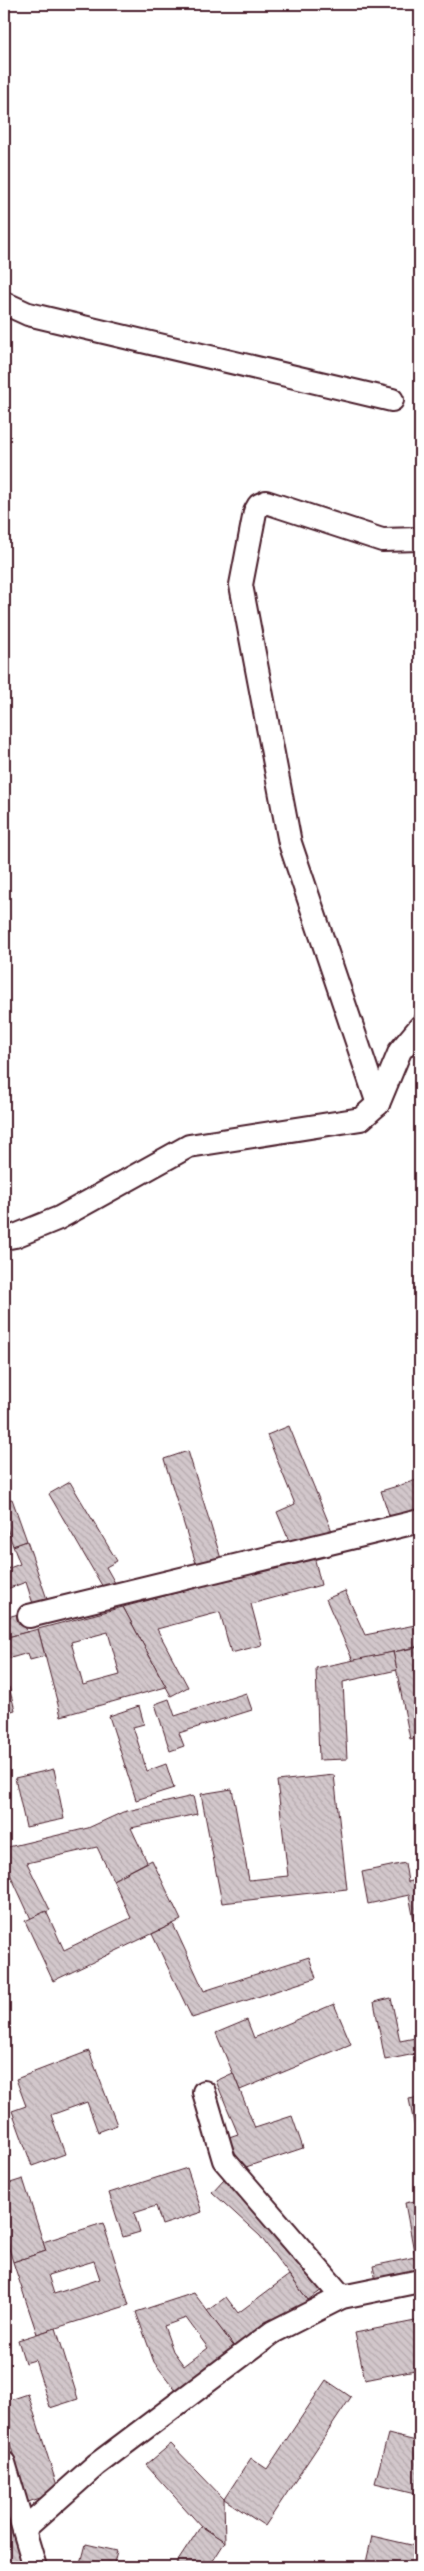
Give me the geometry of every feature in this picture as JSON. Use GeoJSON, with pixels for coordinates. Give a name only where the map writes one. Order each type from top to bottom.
{"type":"FeatureCollection","features":[{"type":"Feature","properties":{"kind":"street"},"geometry":{"type":"LineString","coordinates":[[4,303],[28,314],[392,400]]}},
{"type":"Feature","properties":{"kind":"street"},"geometry":{"type":"LineString","coordinates":[[378,1104],[290,842],[241,585],[255,512],[259,504],[266,502],[382,540],[420,539]]}},
{"type":"Feature","properties":{"kind":"street"},"geometry":{"type":"LineString","coordinates":[[4,1238],[15,1236],[59,1218],[189,1146],[362,1119],[378,1104],[400,1051],[420,1027]]}},
{"type":"Feature","properties":{"kind":"street"},"geometry":{"type":"LineString","coordinates":[[29,1616],[420,1521]]}},
{"type":"Feature","properties":{"kind":"street"},"geometry":{"type":"LineString","coordinates":[[204,2092],[224,2160],[342,2297]]}},
{"type":"Feature","properties":{"kind":"street"},"geometry":{"type":"LineString","coordinates":[[24,2529],[96,2464],[273,2332],[342,2297],[420,2281]]}},
{"type":"Feature","properties":{"kind":"street"},"geometry":{"type":"LineString","coordinates":[[4,2463],[35,2567]]}},
{"type":"Feature","properties":{"kind":"building"},"geometry":{"type":"Polygon","coordinates":[[[289,1426],[332,1531],[292,1548],[277,1512],[295,1504],[267,1435],[289,1426]]]}},
{"type":"Feature","properties":{"kind":"building"},"geometry":{"type":"Polygon","coordinates":[[[188,1451],[222,1562],[198,1570],[164,1459],[188,1451]]]}},
{"type":"Feature","properties":{"kind":"building"},"geometry":{"type":"Polygon","coordinates":[[[420,1479],[420,1508],[390,1518],[381,1491],[420,1479]]]}},
{"type":"Feature","properties":{"kind":"building"},"geometry":{"type":"Polygon","coordinates":[[[70,1482],[117,1561],[106,1567],[115,1583],[104,1589],[49,1494],[70,1482]]]}},
{"type":"Feature","properties":{"kind":"building"},"geometry":{"type":"Polygon","coordinates":[[[12,1499],[27,1541],[13,1546],[4,1519],[4,1501],[12,1499]]]}},
{"type":"Feature","properties":{"kind":"building"},"geometry":{"type":"Polygon","coordinates":[[[27,1541],[48,1602],[34,1607],[26,1582],[4,1590],[4,1570],[20,1564],[13,1546],[27,1541]]]}},
{"type":"Feature","properties":{"kind":"building"},"geometry":{"type":"Polygon","coordinates":[[[314,1556],[321,1585],[251,1604],[262,1645],[231,1653],[220,1612],[157,1629],[188,1687],[171,1696],[123,1607],[314,1556]]]}},
{"type":"Feature","properties":{"kind":"building"},"geometry":{"type":"Polygon","coordinates":[[[345,1591],[365,1635],[420,1624],[420,1646],[353,1661],[326,1599],[345,1591]]]}},
{"type":"Feature","properties":{"kind":"building"},"geometry":{"type":"Polygon","coordinates":[[[123,1607],[166,1687],[61,1716],[38,1629],[123,1607]],[[108,1632],[71,1642],[83,1685],[120,1675],[108,1632]]]}},
{"type":"Feature","properties":{"kind":"building"},"geometry":{"type":"Polygon","coordinates":[[[22,1613],[27,1632],[4,1638],[4,1618],[22,1613]]]}},
{"type":"Feature","properties":{"kind":"building"},"geometry":{"type":"Polygon","coordinates":[[[38,1629],[45,1656],[30,1660],[28,1653],[4,1660],[4,1638],[38,1629]]]}},
{"type":"Feature","properties":{"kind":"building"},"geometry":{"type":"Polygon","coordinates":[[[419,1647],[420,1737],[410,1739],[393,1652],[419,1647]]]}},
{"type":"Feature","properties":{"kind":"building"},"geometry":{"type":"Polygon","coordinates":[[[393,1652],[397,1670],[343,1682],[347,1759],[319,1760],[316,1668],[393,1652]]]}},
{"type":"Feature","properties":{"kind":"building"},"geometry":{"type":"Polygon","coordinates":[[[9,1687],[15,1710],[4,1713],[4,1688],[9,1687]]]}},
{"type":"Feature","properties":{"kind":"building"},"geometry":{"type":"Polygon","coordinates":[[[246,1693],[252,1710],[179,1733],[184,1746],[170,1751],[155,1704],[169,1699],[175,1716],[246,1693]]]}},
{"type":"Feature","properties":{"kind":"building"},"geometry":{"type":"Polygon","coordinates":[[[139,1706],[144,1724],[133,1727],[147,1771],[166,1764],[174,1788],[136,1800],[109,1716],[139,1706]]]}},
{"type":"Feature","properties":{"kind":"building"},"geometry":{"type":"Polygon","coordinates":[[[54,1769],[64,1819],[26,1827],[15,1778],[54,1769]]]}},
{"type":"Feature","properties":{"kind":"building"},"geometry":{"type":"Polygon","coordinates":[[[334,1775],[347,1889],[222,1903],[201,1794],[232,1789],[249,1880],[288,1876],[277,1781],[334,1775]]]}},
{"type":"Feature","properties":{"kind":"building"},"geometry":{"type":"Polygon","coordinates":[[[193,1796],[197,1814],[131,1828],[147,1862],[113,1880],[97,1847],[27,1863],[50,1910],[31,1919],[4,1861],[4,1848],[88,1828],[123,1812],[193,1796]]]}},
{"type":"Feature","properties":{"kind":"building"},"geometry":{"type":"Polygon","coordinates":[[[152,1860],[181,1920],[53,1981],[25,1921],[46,1911],[64,1950],[131,1918],[113,1880],[152,1860]]]}},
{"type":"Feature","properties":{"kind":"building"},"geometry":{"type":"Polygon","coordinates":[[[405,1863],[408,1882],[420,1879],[420,1951],[409,1895],[368,1904],[362,1872],[405,1863]]]}},
{"type":"Feature","properties":{"kind":"building"},"geometry":{"type":"Polygon","coordinates":[[[173,1924],[204,1991],[309,1957],[316,1978],[192,2018],[152,1934],[173,1924]]]}},
{"type":"Feature","properties":{"kind":"building"},"geometry":{"type":"Polygon","coordinates":[[[391,1998],[400,2041],[420,2037],[420,2053],[385,2060],[374,2002],[391,1998]]]}},
{"type":"Feature","properties":{"kind":"building"},"geometry":{"type":"Polygon","coordinates":[[[334,2004],[351,2044],[240,2090],[216,2033],[247,2020],[254,2038],[334,2004]]]}},
{"type":"Feature","properties":{"kind":"building"},"geometry":{"type":"Polygon","coordinates":[[[89,2051],[117,2125],[98,2132],[87,2102],[51,2115],[65,2154],[32,2166],[12,2111],[26,2106],[16,2079],[89,2051]]]}},
{"type":"Feature","properties":{"kind":"building"},"geometry":{"type":"Polygon","coordinates":[[[233,2073],[255,2128],[292,2116],[303,2148],[240,2169],[229,2137],[238,2134],[216,2081],[233,2073]]]}},
{"type":"Feature","properties":{"kind":"building"},"geometry":{"type":"Polygon","coordinates":[[[420,2097],[420,2137],[417,2138],[409,2099],[420,2097]]]}},
{"type":"Feature","properties":{"kind":"building"},"geometry":{"type":"Polygon","coordinates":[[[187,2168],[202,2212],[162,2225],[156,2206],[134,2213],[140,2232],[123,2237],[109,2193],[187,2168]]]}},
{"type":"Feature","properties":{"kind":"building"},"geometry":{"type":"Polygon","coordinates":[[[23,2179],[46,2251],[13,2262],[4,2232],[4,2185],[23,2179]]]}},
{"type":"Feature","properties":{"kind":"building"},"geometry":{"type":"Polygon","coordinates":[[[224,2179],[273,2225],[322,2290],[308,2300],[260,2236],[212,2192],[224,2179]]]}},
{"type":"Feature","properties":{"kind":"building"},"geometry":{"type":"Polygon","coordinates":[[[420,2200],[420,2256],[415,2257],[405,2203],[420,2200]]]}},
{"type":"Feature","properties":{"kind":"building"},"geometry":{"type":"Polygon","coordinates":[[[103,2223],[129,2305],[37,2334],[13,2262],[46,2251],[43,2242],[103,2223]],[[94,2261],[48,2275],[54,2294],[100,2279],[94,2261]]]}},
{"type":"Feature","properties":{"kind":"building"},"geometry":{"type":"Polygon","coordinates":[[[415,2257],[419,2278],[377,2286],[373,2266],[415,2257]]]}},
{"type":"Feature","properties":{"kind":"building"},"geometry":{"type":"Polygon","coordinates":[[[289,2275],[308,2300],[238,2352],[207,2311],[226,2297],[238,2313],[289,2275]]]}},
{"type":"Feature","properties":{"kind":"building"},"geometry":{"type":"Polygon","coordinates":[[[194,2293],[238,2352],[180,2396],[154,2362],[136,2312],[194,2293]],[[186,2318],[164,2326],[173,2351],[184,2366],[208,2348],[186,2318]]]}},
{"type":"Feature","properties":{"kind":"building"},"geometry":{"type":"Polygon","coordinates":[[[420,2320],[420,2369],[365,2380],[355,2333],[420,2320]]]}},
{"type":"Feature","properties":{"kind":"building"},"geometry":{"type":"Polygon","coordinates":[[[56,2328],[78,2399],[50,2408],[35,2360],[25,2363],[18,2340],[56,2328]]]}},
{"type":"Feature","properties":{"kind":"building"},"geometry":{"type":"Polygon","coordinates":[[[326,2380],[351,2397],[265,2526],[224,2499],[251,2458],[267,2469],[326,2380]]]}},
{"type":"Feature","properties":{"kind":"building"},"geometry":{"type":"Polygon","coordinates":[[[28,2394],[59,2492],[28,2502],[4,2425],[4,2402],[28,2394]]]}},
{"type":"Feature","properties":{"kind":"building"},"geometry":{"type":"Polygon","coordinates":[[[388,2434],[420,2442],[420,2494],[375,2483],[388,2434]]]}},
{"type":"Feature","properties":{"kind":"building"},"geometry":{"type":"Polygon","coordinates":[[[171,2444],[224,2499],[225,2542],[201,2526],[146,2465],[171,2444]]]}},
{"type":"Feature","properties":{"kind":"building"},"geometry":{"type":"Polygon","coordinates":[[[6,2503],[31,2567],[4,2567],[4,2504],[6,2503]]]}},
{"type":"Feature","properties":{"kind":"building"},"geometry":{"type":"Polygon","coordinates":[[[201,2526],[225,2542],[209,2567],[174,2567],[201,2526]]]}},
{"type":"Feature","properties":{"kind":"building"},"geometry":{"type":"Polygon","coordinates":[[[372,2536],[420,2547],[420,2567],[382,2565],[381,2567],[365,2567],[372,2536]]]}},
{"type":"Feature","properties":{"kind":"building"},"geometry":{"type":"Polygon","coordinates":[[[86,2544],[117,2551],[113,2567],[80,2567],[86,2544]]]}}]}
